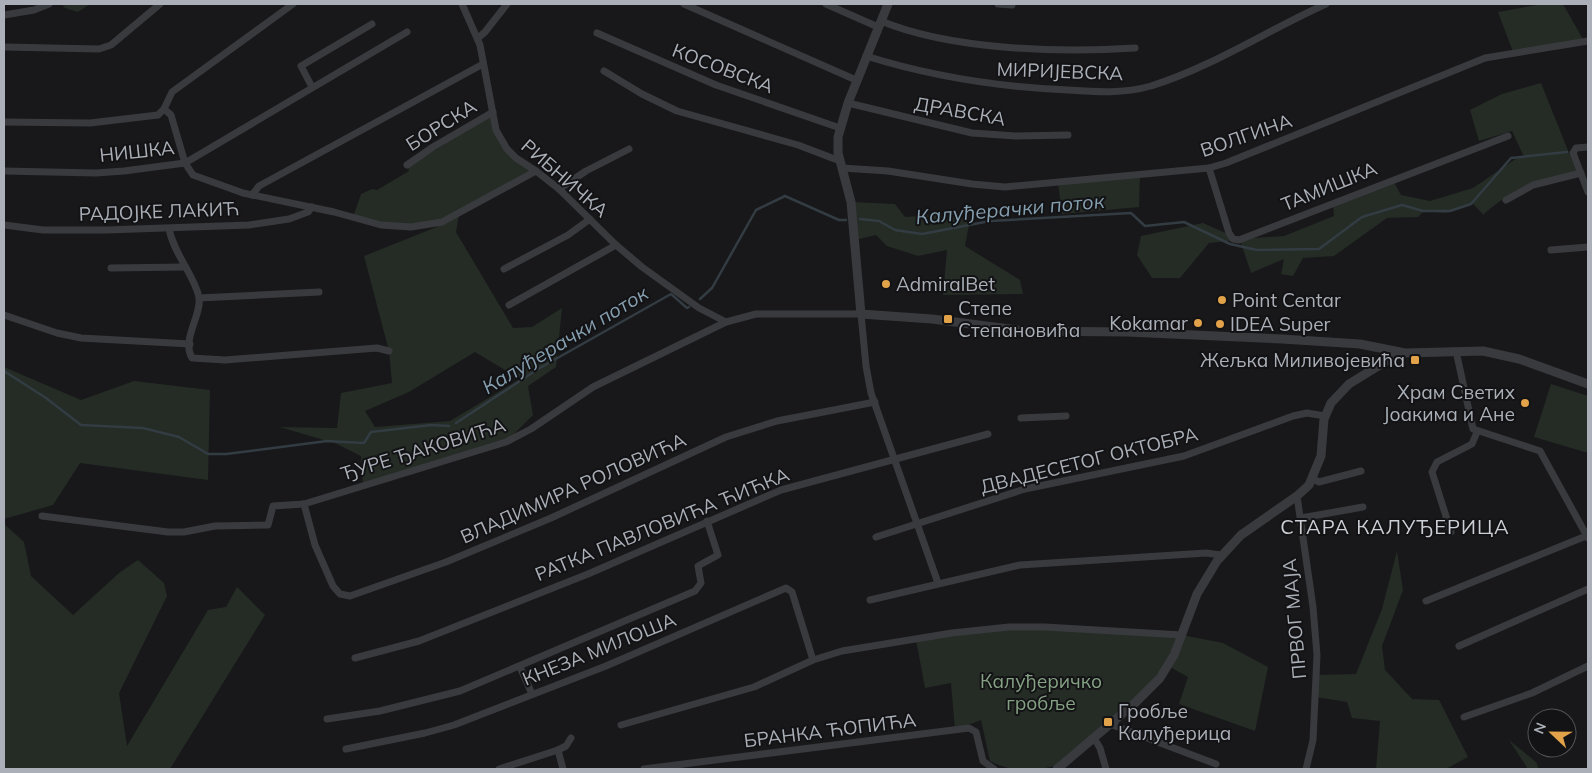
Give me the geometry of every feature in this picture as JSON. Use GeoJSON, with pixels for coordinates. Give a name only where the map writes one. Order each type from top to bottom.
{"type":"FeatureCollection","features":[{"type":"Feature","properties":{"kind":"street"},"geometry":{"type":"LineString","coordinates":[[4,15],[34,10],[49,4]]}},
{"type":"Feature","properties":{"kind":"street"},"geometry":{"type":"LineString","coordinates":[[4,47],[99,50],[115,42],[160,4]]}},
{"type":"Feature","properties":{"kind":"street"},"geometry":{"type":"LineString","coordinates":[[4,122],[66,124],[108,122],[158,115],[164,109],[172,92],[293,4]]}},
{"type":"Feature","properties":{"kind":"street","name":"РИБНИЧКА"},"geometry":{"type":"LineString","coordinates":[[462,4],[478,38],[500,139],[516,158],[536,170],[559,190],[616,246],[699,308],[726,322]]}},
{"type":"Feature","properties":{"kind":"street"},"geometry":{"type":"LineString","coordinates":[[478,38],[507,4]]}},
{"type":"Feature","properties":{"kind":"street"},"geometry":{"type":"LineString","coordinates":[[684,4],[696,6],[856,80]]}},
{"type":"Feature","properties":{"kind":"street"},"geometry":{"type":"LineString","coordinates":[[826,4],[880,24],[920,34],[1010,47],[1075,50],[1135,48]]}},
{"type":"Feature","properties":{"kind":"street"},"geometry":{"type":"LineString","coordinates":[[888,4],[856,80],[840,128],[838,144],[851,202],[866,371],[938,583]]}},
{"type":"Feature","properties":{"kind":"street"},"geometry":{"type":"LineString","coordinates":[[998,4],[1012,5]]}},
{"type":"Feature","properties":{"kind":"street","name":"МИРИЈЕВСКА"},"geometry":{"type":"LineString","coordinates":[[866,56],[986,85],[1119,92],[1150,86],[1178,76],[1326,4]]}},
{"type":"Feature","properties":{"kind":"street"},"geometry":{"type":"LineString","coordinates":[[312,87],[301,66],[372,24]]}},
{"type":"Feature","properties":{"kind":"street","name":"НИШКА"},"geometry":{"type":"LineString","coordinates":[[4,171],[124,172],[185,163],[408,32]]}},
{"type":"Feature","properties":{"kind":"street","name":"КОСОВСКА"},"geometry":{"type":"LineString","coordinates":[[597,32],[716,85],[840,128]]}},
{"type":"Feature","properties":{"kind":"street","name":"ВОЛГИНА"},"geometry":{"type":"LineString","coordinates":[[604,71],[642,94],[677,111],[798,146],[841,164],[988,186],[1016,186],[1209,168],[1226,163],[1485,58],[1588,41]]}},
{"type":"Feature","properties":{"kind":"street"},"geometry":{"type":"LineString","coordinates":[[252,195],[259,186],[484,64]]}},
{"type":"Feature","properties":{"kind":"street","name":"ДРАВСКА"},"geometry":{"type":"LineString","coordinates":[[848,103],[972,133],[1016,136],[1068,136]]}},
{"type":"Feature","properties":{"kind":"street"},"geometry":{"type":"LineString","coordinates":[[164,109],[171,114],[185,163],[190,172],[200,178],[252,195],[312,207],[381,225],[430,225],[459,214],[536,170]]}},
{"type":"Feature","properties":{"kind":"street","name":"БОРСКА"},"geometry":{"type":"LineString","coordinates":[[407,165],[433,147],[493,112]]}},
{"type":"Feature","properties":{"kind":"street","name":"ТАМИШКА"},"geometry":{"type":"LineString","coordinates":[[1209,168],[1229,233],[1233,239],[1239,240],[1508,136]]}},
{"type":"Feature","properties":{"kind":"street"},"geometry":{"type":"LineString","coordinates":[[1588,147],[1573,150],[1588,192]]}},
{"type":"Feature","properties":{"kind":"street"},"geometry":{"type":"LineString","coordinates":[[559,190],[586,171],[629,149]]}},
{"type":"Feature","properties":{"kind":"street"},"geometry":{"type":"LineString","coordinates":[[1506,200],[1533,185],[1581,173]]}},
{"type":"Feature","properties":{"kind":"street","name":"РАДОЈКЕ ЛАКИЋ"},"geometry":{"type":"LineString","coordinates":[[4,225],[43,230],[170,229],[249,225],[289,219],[308,212],[312,207]]}},
{"type":"Feature","properties":{"kind":"street"},"geometry":{"type":"LineString","coordinates":[[504,269],[568,235],[590,219]]}},
{"type":"Feature","properties":{"kind":"street"},"geometry":{"type":"LineString","coordinates":[[170,229],[174,247],[199,298],[190,344],[189,353],[192,358],[217,360],[377,348],[389,351]]}},
{"type":"Feature","properties":{"kind":"street"},"geometry":{"type":"LineString","coordinates":[[509,305],[616,246]]}},
{"type":"Feature","properties":{"kind":"street"},"geometry":{"type":"LineString","coordinates":[[1551,250],[1588,247]]}},
{"type":"Feature","properties":{"kind":"street"},"geometry":{"type":"LineString","coordinates":[[112,268],[184,267]]}},
{"type":"Feature","properties":{"kind":"street"},"geometry":{"type":"LineString","coordinates":[[199,298],[319,292]]}},
{"type":"Feature","properties":{"kind":"street","name":"ЂУРЕ ЂАКОВИЋА"},"geometry":{"type":"LineString","coordinates":[[42,516],[184,532],[216,526],[268,525],[273,506],[304,504],[506,442],[531,429],[593,387],[726,322],[756,314],[861,314]]}},
{"type":"Feature","properties":{"kind":"street"},"geometry":{"type":"LineString","coordinates":[[861,314],[932,319],[1016,331],[1127,332],[1290,339],[1360,344],[1392,351],[1415,353],[1456,351],[1498,353],[1588,384]]}},
{"type":"Feature","properties":{"kind":"street"},"geometry":{"type":"LineString","coordinates":[[4,315],[52,331],[81,338],[190,344]]}},
{"type":"Feature","properties":{"kind":"street"},"geometry":{"type":"LineString","coordinates":[[1058,769],[1160,678],[1174,655],[1197,594],[1221,556],[1246,530],[1297,496],[1313,479],[1321,456],[1325,416],[1339,393],[1388,360],[1392,351]]}},
{"type":"Feature","properties":{"kind":"street"},"geometry":{"type":"LineString","coordinates":[[1426,600],[1587,537],[1540,451],[1529,446],[1477,432],[1472,427],[1456,351]]}},
{"type":"Feature","properties":{"kind":"street","name":"ВЛАДИМИРА РОЛОВИЋА"},"geometry":{"type":"LineString","coordinates":[[304,504],[315,545],[336,591],[350,596],[455,559],[726,436],[777,421],[875,402]]}},
{"type":"Feature","properties":{"kind":"street","name":"ДВАДЕСЕТОГ ОКТОБРА"},"geometry":{"type":"LineString","coordinates":[[876,537],[1025,489],[1184,456],[1301,414],[1325,416]]}},
{"type":"Feature","properties":{"kind":"street"},"geometry":{"type":"LineString","coordinates":[[1021,418],[1066,416]]}},
{"type":"Feature","properties":{"kind":"street"},"geometry":{"type":"LineString","coordinates":[[1451,532],[1432,472],[1437,462],[1472,444],[1477,432]]}},
{"type":"Feature","properties":{"kind":"street","name":"РАТКА ПАВЛОВИЋА ЋИЋКА"},"geometry":{"type":"LineString","coordinates":[[355,658],[419,641],[588,574],[781,490],[988,434]]}},
{"type":"Feature","properties":{"kind":"street"},"geometry":{"type":"LineString","coordinates":[[1313,479],[1319,482],[1361,471]]}},
{"type":"Feature","properties":{"kind":"street","name":"ПРВОГ МАЈА"},"geometry":{"type":"LineString","coordinates":[[1297,496],[1313,607],[1317,664],[1313,740],[1306,769]]}},
{"type":"Feature","properties":{"kind":"street"},"geometry":{"type":"LineString","coordinates":[[1301,518],[1363,507]]}},
{"type":"Feature","properties":{"kind":"street","name":"КНЕЗА МИЛОША"},"geometry":{"type":"LineString","coordinates":[[328,719],[380,711],[439,697],[520,667],[699,588],[701,583],[698,566],[718,555],[707,521]]}},
{"type":"Feature","properties":{"kind":"street"},"geometry":{"type":"LineString","coordinates":[[870,600],[938,583],[1040,563],[1206,553],[1221,556]]}},
{"type":"Feature","properties":{"kind":"street","name":"КНЕЗА МИЛОША"},"geometry":{"type":"LineString","coordinates":[[346,749],[441,729],[606,666],[786,588],[792,592],[813,660]]}},
{"type":"Feature","properties":{"kind":"street"},"geometry":{"type":"LineString","coordinates":[[1459,646],[1588,589]]}},
{"type":"Feature","properties":{"kind":"street"},"geometry":{"type":"LineString","coordinates":[[621,725],[754,687],[813,660],[842,651],[952,633],[1009,627],[1155,632],[1182,635]]}},
{"type":"Feature","properties":{"kind":"street"},"geometry":{"type":"LineString","coordinates":[[1464,717],[1532,693],[1588,666]]}},
{"type":"Feature","properties":{"kind":"street"},"geometry":{"type":"LineString","coordinates":[[520,667],[532,694]]}},
{"type":"Feature","properties":{"kind":"street"},"geometry":{"type":"LineString","coordinates":[[1110,724],[1216,764]]}},
{"type":"Feature","properties":{"kind":"street","name":"БРАНКА ЋОПИЋА"},"geometry":{"type":"LineString","coordinates":[[644,769],[969,728],[976,732],[983,761],[994,769]]}},
{"type":"Feature","properties":{"kind":"street"},"geometry":{"type":"LineString","coordinates":[[499,769],[558,750],[566,746],[572,738]]}},
{"type":"Feature","properties":{"kind":"street"},"geometry":{"type":"LineString","coordinates":[[1094,738],[1100,748],[1106,769]]}},
{"type":"Feature","properties":{"kind":"street"},"geometry":{"type":"LineString","coordinates":[[558,750],[563,769]]}},
{"type":"Feature","properties":{"kind":"green space"},"geometry":{"type":"Polygon","coordinates":[[[62,4],[90,4],[78,12],[65,8],[62,4]]]}},
{"type":"Feature","properties":{"kind":"green space"},"geometry":{"type":"Polygon","coordinates":[[[1542,4],[1563,4],[1584,41],[1513,52],[1498,12],[1542,4]]]}},
{"type":"Feature","properties":{"kind":"green space"},"geometry":{"type":"Polygon","coordinates":[[[1541,83],[1577,173],[1528,186],[1507,197],[1485,213],[1486,210],[1484,215],[1473,204],[1446,213],[1424,211],[1418,217],[1387,218],[1334,256],[1303,258],[1293,276],[1281,274],[1284,259],[1251,273],[1240,240],[1209,243],[1180,278],[1152,278],[1137,255],[1141,236],[1203,223],[1239,239],[1284,236],[1334,216],[1333,203],[1392,179],[1401,195],[1430,201],[1473,188],[1517,158],[1524,157],[1512,131],[1479,141],[1470,110],[1502,94],[1541,83]]]}},
{"type":"Feature","properties":{"kind":"green space"},"geometry":{"type":"Polygon","coordinates":[[[488,117],[494,117],[507,149],[536,171],[459,214],[456,232],[513,328],[532,327],[562,308],[556,367],[528,386],[533,415],[506,442],[363,484],[361,456],[337,444],[280,427],[337,428],[341,393],[392,383],[389,351],[364,256],[439,226],[411,227],[353,217],[361,194],[372,189],[377,190],[409,171],[408,167],[488,117]],[[475,352],[409,392],[365,411],[375,427],[450,421],[520,379],[475,352]]]}},
{"type":"Feature","properties":{"kind":"green space"},"geometry":{"type":"Polygon","coordinates":[[[1140,174],[1139,207],[1062,214],[1058,183],[1140,174]]]}},
{"type":"Feature","properties":{"kind":"green space"},"geometry":{"type":"Polygon","coordinates":[[[851,202],[895,204],[905,217],[945,214],[970,220],[965,246],[1020,280],[1023,294],[943,295],[947,250],[918,256],[887,246],[876,235],[855,240],[851,202]]]}},
{"type":"Feature","properties":{"kind":"green space"},"geometry":{"type":"Polygon","coordinates":[[[4,367],[81,400],[134,381],[210,390],[208,480],[80,463],[53,505],[4,519],[4,367]]]}},
{"type":"Feature","properties":{"kind":"green space"},"geometry":{"type":"Polygon","coordinates":[[[1551,384],[1588,396],[1588,453],[1534,437],[1551,384]]]}},
{"type":"Feature","properties":{"kind":"green space"},"geometry":{"type":"Polygon","coordinates":[[[4,524],[24,542],[31,576],[73,615],[119,573],[138,560],[164,583],[167,596],[119,693],[127,746],[208,610],[226,607],[237,587],[265,615],[170,769],[4,769],[4,524]]]}},
{"type":"Feature","properties":{"kind":"green space"},"geometry":{"type":"Polygon","coordinates":[[[1397,551],[1403,590],[1382,646],[1385,670],[1412,699],[1439,700],[1468,757],[1446,769],[1376,769],[1380,721],[1352,718],[1347,702],[1316,697],[1317,675],[1356,674],[1382,609],[1397,551]]]}},
{"type":"Feature","properties":{"kind":"green space","name":"Калуђеричко гробље"},"geometry":{"type":"Polygon","coordinates":[[[1045,627],[1176,637],[1167,661],[1148,687],[1054,766],[1021,770],[998,765],[990,761],[981,720],[955,730],[951,683],[925,688],[916,640],[970,631],[1045,627]]]}},
{"type":"Feature","properties":{"kind":"green space"},"geometry":{"type":"Polygon","coordinates":[[[1182,635],[1223,643],[1268,667],[1255,731],[1179,704],[1188,677],[1168,666],[1182,635]]]}},
{"type":"Feature","properties":{"kind":"green space"},"geometry":{"type":"Polygon","coordinates":[[[1509,740],[1527,755],[1527,758],[1531,758],[1536,762],[1539,769],[1528,769],[1509,740]]]}},
{"type":"Feature","properties":{"kind":"waterway","name":"Калуђерачки поток"},"geometry":{"type":"LineString","coordinates":[[860,219],[879,221],[895,230],[922,234],[990,221],[1131,213],[1145,226],[1184,222],[1230,244],[1257,250],[1319,249],[1362,217],[1402,205],[1423,211],[1450,211],[1471,204],[1511,158],[1567,152]]}},
{"type":"Feature","properties":{"kind":"waterway","name":"Калуђерачки поток"},"geometry":{"type":"LineString","coordinates":[[700,299],[712,288],[756,210],[785,196],[839,220],[846,220]]}},
{"type":"Feature","properties":{"kind":"waterway","name":"Калуђерачки поток"},"geometry":{"type":"LineString","coordinates":[[456,423],[538,369],[671,294],[687,308],[689,307]]}},
{"type":"Feature","properties":{"kind":"waterway","name":"Калуђерачки поток"},"geometry":{"type":"LineString","coordinates":[[4,371],[46,398],[81,425],[143,428],[179,437],[208,454],[226,454],[327,441],[364,443],[371,432],[431,425],[449,426]]}},
{"type":"Feature","properties":{"kind":"place","name":"AdmiralBet"},"geometry":{"type":"Point","coordinates":[886,284]}},
{"type":"Feature","properties":{"kind":"place","name":"Point Centar"},"geometry":{"type":"Point","coordinates":[1222,300]}},
{"type":"Feature","properties":{"kind":"place","name":"Степе Степановића"},"geometry":{"type":"Point","coordinates":[948,319]}},
{"type":"Feature","properties":{"kind":"place","name":"Kokamar"},"geometry":{"type":"Point","coordinates":[1198,323]}},
{"type":"Feature","properties":{"kind":"place","name":"IDEA Super"},"geometry":{"type":"Point","coordinates":[1220,324]}},
{"type":"Feature","properties":{"kind":"place","name":"Жељка Миливојевића"},"geometry":{"type":"Point","coordinates":[1415,360]}},
{"type":"Feature","properties":{"kind":"place","name":"Храм Светих Јоакима и Ане"},"geometry":{"type":"Point","coordinates":[1525,403]}},
{"type":"Feature","properties":{"kind":"place","name":"Гробље Калуђерица"},"geometry":{"type":"Point","coordinates":[1108,722]}},
{"type":"Feature","properties":{"kind":"district","name":"СТАРА КАЛУЂЕРИЦА"},"geometry":{"type":"Point","coordinates":[1395,527]}}]}
